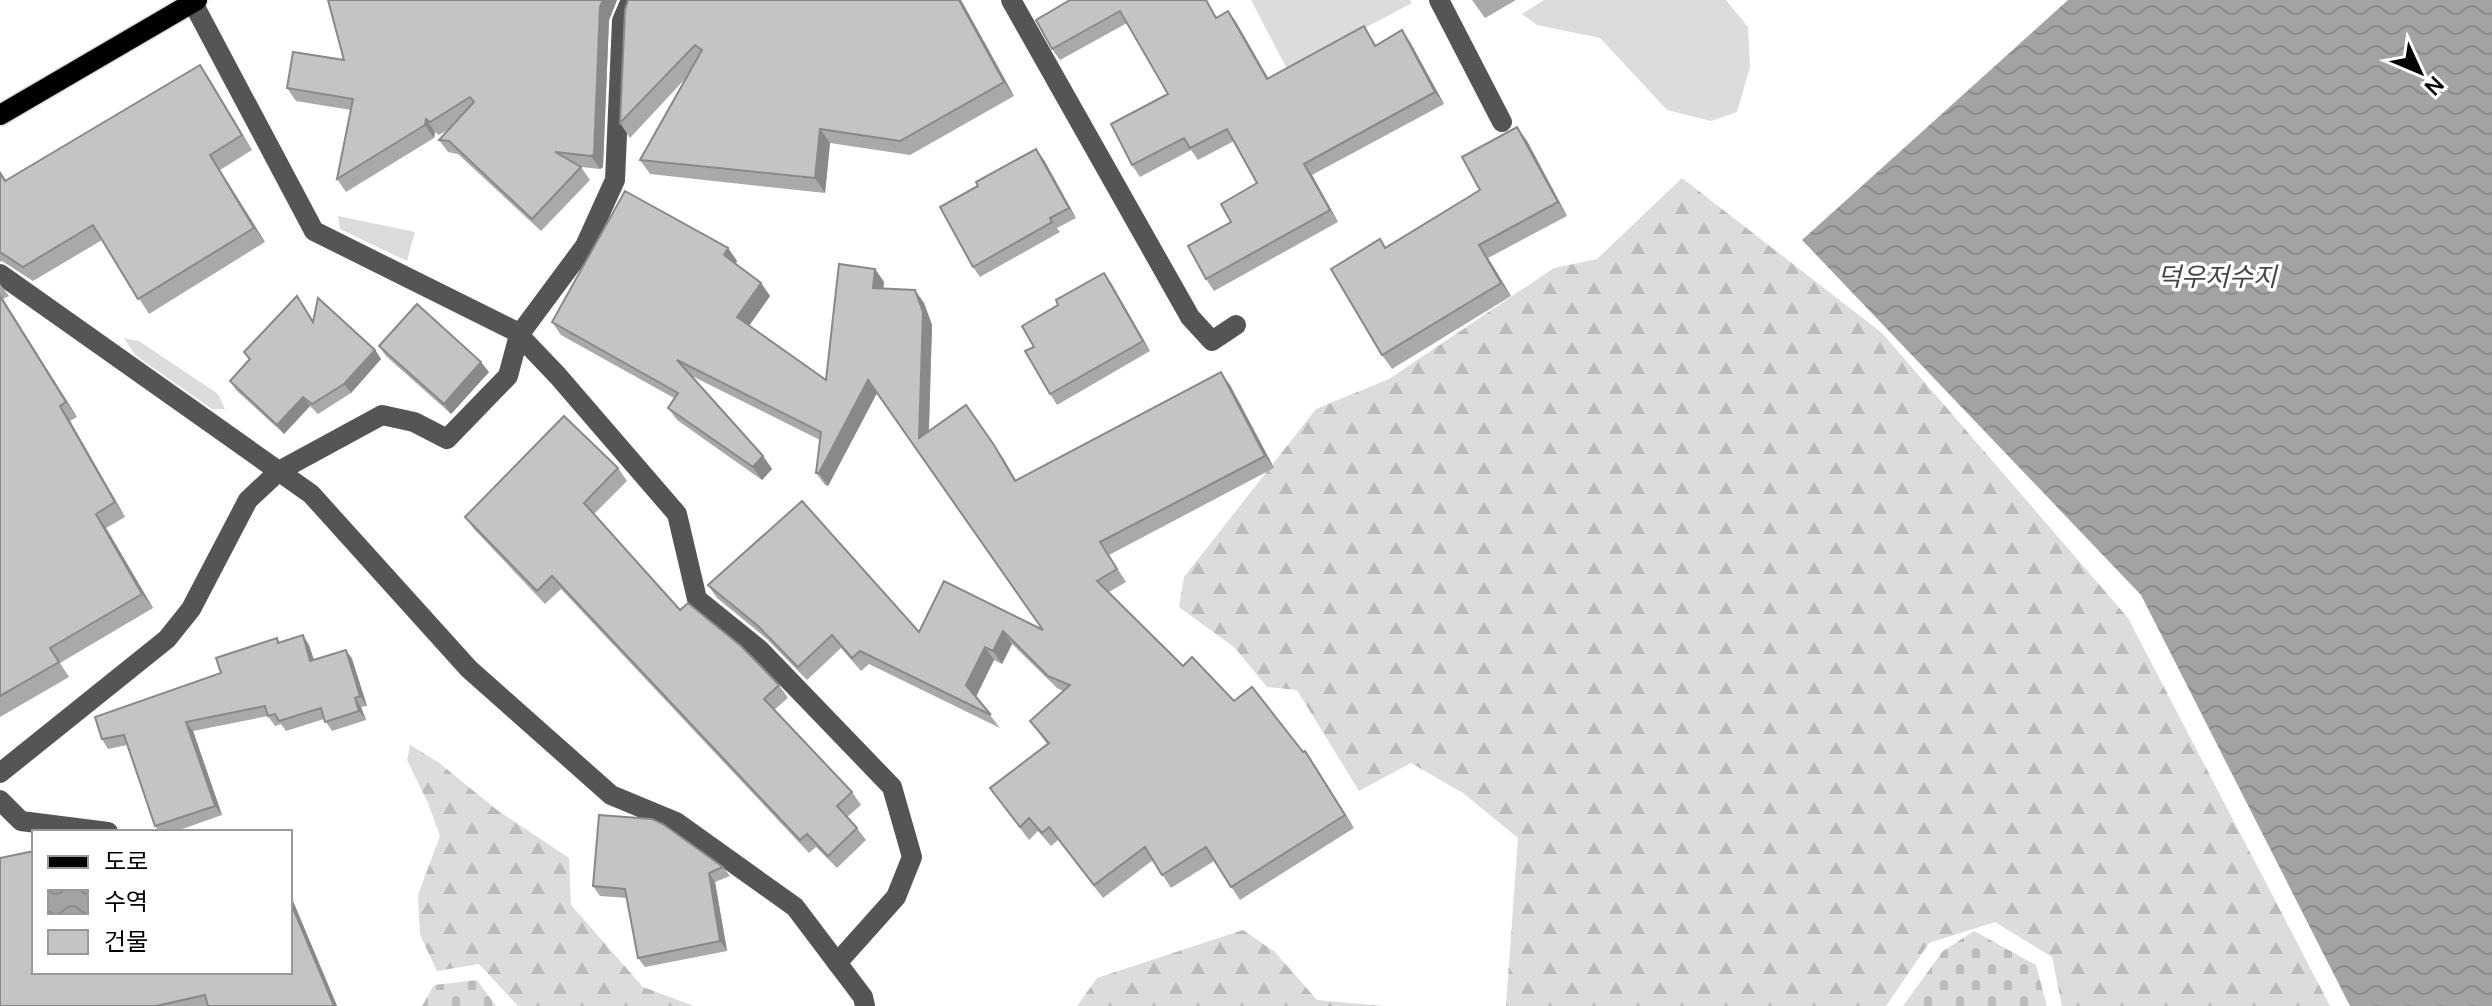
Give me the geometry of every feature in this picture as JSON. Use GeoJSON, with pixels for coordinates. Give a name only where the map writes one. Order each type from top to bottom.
{"type":"FeatureCollection","features":[{"type":"Feature","properties":{"kind":"main road"},"geometry":{"type":"LineString","coordinates":[[0,115],[195,1]]}},
{"type":"Feature","properties":{"kind":"street"},"geometry":{"type":"LineString","coordinates":[[0,773],[167,639],[191,609],[248,500],[279,471],[382,415],[414,422],[447,439],[508,376],[519,335],[585,246],[615,180],[622,21],[631,0]]}},
{"type":"Feature","properties":{"kind":"street"},"geometry":{"type":"LineString","coordinates":[[1011,0],[1190,317],[1212,341],[1236,325]]}},
{"type":"Feature","properties":{"kind":"street"},"geometry":{"type":"LineString","coordinates":[[1439,0],[1502,122]]}},
{"type":"Feature","properties":{"kind":"street"},"geometry":{"type":"LineString","coordinates":[[195,1],[314,231],[519,335],[677,514],[697,599],[759,649],[892,787],[912,857],[896,897],[837,963]]}},
{"type":"Feature","properties":{"kind":"street"},"geometry":{"type":"LineString","coordinates":[[0,274],[311,494],[469,669],[611,795],[676,822],[795,907],[863,997],[865,1006]]}},
{"type":"Feature","properties":{"kind":"street"},"geometry":{"type":"LineString","coordinates":[[0,800],[21,821],[92,830]]}},
{"type":"Feature","properties":{"kind":"green space"},"geometry":{"type":"Polygon","coordinates":[[[1251,0],[1410,0],[1412,3],[1287,69],[1251,0]]]}},
{"type":"Feature","properties":{"kind":"green space"},"geometry":{"type":"Polygon","coordinates":[[[1544,0],[1726,0],[1748,27],[1750,67],[1737,112],[1711,121],[1667,110],[1600,38],[1537,25],[1522,14],[1544,0]]]}},
{"type":"Feature","properties":{"kind":"green space"},"geometry":{"type":"Polygon","coordinates":[[[1682,178],[1882,333],[2128,618],[2330,1006],[2062,1006],[2052,957],[1995,922],[1929,943],[1886,1006],[1506,1006],[1518,838],[1463,793],[1411,763],[1359,791],[1297,690],[1267,687],[1235,648],[1179,607],[1184,577],[1316,409],[1389,379],[1554,268],[1597,259],[1682,178]]]}},
{"type":"Feature","properties":{"kind":"green space"},"geometry":{"type":"Polygon","coordinates":[[[338,216],[415,232],[407,261],[340,229],[338,216]]]}},
{"type":"Feature","properties":{"kind":"green space"},"geometry":{"type":"Polygon","coordinates":[[[124,338],[139,341],[218,394],[225,409],[212,409],[135,355],[124,338]]]}},
{"type":"Feature","properties":{"kind":"green space"},"geometry":{"type":"Polygon","coordinates":[[[410,745],[438,762],[497,810],[569,858],[571,905],[643,987],[694,1006],[518,1006],[479,964],[437,971],[420,935],[418,895],[440,836],[407,760],[410,745]]]}},
{"type":"Feature","properties":{"kind":"green space"},"geometry":{"type":"Polygon","coordinates":[[[1243,930],[1275,952],[1317,1000],[1384,1006],[1077,1006],[1097,978],[1243,930]]]}},
{"type":"Feature","properties":{"kind":"green space"},"geometry":{"type":"Polygon","coordinates":[[[1974,931],[2036,965],[2047,1006],[1903,1006],[1943,951],[1974,931]]]}},
{"type":"Feature","properties":{"kind":"green space"},"geometry":{"type":"Polygon","coordinates":[[[477,980],[496,1006],[422,1006],[434,985],[477,980]]]}},
{"type":"Feature","properties":{"kind":"water","name":"덕우저수지"},"geometry":{"type":"Polygon","coordinates":[[[2068,0],[2492,0],[2492,1006],[2350,1006],[2141,595],[1802,240],[2068,0]]]}},
{"type":"Feature","properties":{"kind":"building"},"geometry":{"type":"Polygon","coordinates":[[[328,0],[603,0],[600,7],[594,154],[555,152],[581,167],[532,219],[449,141],[439,140],[474,102],[470,97],[430,122],[426,119],[425,125],[337,179],[353,99],[287,88],[293,52],[344,60],[328,0]]]}},
{"type":"Feature","properties":{"kind":"building"},"geometry":{"type":"Polygon","coordinates":[[[628,0],[959,0],[1004,82],[900,141],[820,129],[815,178],[640,160],[702,50],[695,45],[620,123],[628,0]]]}},
{"type":"Feature","properties":{"kind":"building"},"geometry":{"type":"Polygon","coordinates":[[[1070,0],[1206,0],[1216,18],[1228,11],[1267,79],[1364,26],[1375,46],[1402,30],[1435,92],[1304,164],[1330,210],[1206,279],[1188,246],[1231,222],[1221,204],[1257,183],[1227,129],[1190,148],[1184,138],[1132,165],[1111,124],[1168,94],[1120,11],[1052,49],[1036,20],[1070,0]]]}},
{"type":"Feature","properties":{"kind":"building"},"geometry":{"type":"Polygon","coordinates":[[[200,65],[242,135],[210,155],[254,228],[138,299],[93,225],[23,267],[0,252],[0,173],[5,181],[200,65]]]}},
{"type":"Feature","properties":{"kind":"building"},"geometry":{"type":"Polygon","coordinates":[[[1517,127],[1558,202],[1479,245],[1501,283],[1382,355],[1331,269],[1380,239],[1385,248],[1480,190],[1462,157],[1517,127]]]}},
{"type":"Feature","properties":{"kind":"building"},"geometry":{"type":"Polygon","coordinates":[[[1036,149],[1069,208],[1050,218],[1052,222],[973,267],[940,207],[978,186],[976,182],[1036,149]]]}},
{"type":"Feature","properties":{"kind":"building"},"geometry":{"type":"Polygon","coordinates":[[[625,191],[728,248],[724,255],[761,283],[737,317],[826,380],[839,264],[875,269],[873,288],[915,290],[923,312],[919,438],[966,405],[1015,481],[1221,372],[1265,456],[1100,542],[1117,569],[1097,581],[1183,666],[1192,657],[1234,701],[1252,687],[1305,751],[1345,815],[1231,887],[1206,847],[1162,875],[1145,847],[1094,885],[1049,827],[1042,833],[1029,818],[1020,827],[990,788],[1049,743],[1030,721],[1070,685],[1048,676],[1003,631],[993,651],[985,647],[966,685],[991,715],[860,651],[852,658],[832,635],[798,667],[758,626],[708,585],[802,501],[919,632],[944,581],[1043,630],[868,380],[819,473],[816,473],[821,432],[677,360],[763,456],[753,467],[668,408],[678,393],[552,322],[625,191]]]}},
{"type":"Feature","properties":{"kind":"building"},"geometry":{"type":"Polygon","coordinates":[[[1104,273],[1143,341],[1050,394],[1025,351],[1034,347],[1022,326],[1058,305],[1056,300],[1104,273]]]}},
{"type":"Feature","properties":{"kind":"building"},"geometry":{"type":"Polygon","coordinates":[[[0,296],[66,402],[60,406],[115,502],[96,514],[142,594],[50,648],[59,662],[0,696],[0,296]]]}},
{"type":"Feature","properties":{"kind":"building"},"geometry":{"type":"Polygon","coordinates":[[[297,296],[313,322],[318,298],[375,350],[344,384],[312,404],[303,397],[277,425],[230,381],[250,359],[244,352],[297,296]]]}},
{"type":"Feature","properties":{"kind":"building"},"geometry":{"type":"Polygon","coordinates":[[[417,304],[481,362],[444,404],[379,346],[417,304]]]}},
{"type":"Feature","properties":{"kind":"building"},"geometry":{"type":"Polygon","coordinates":[[[564,416],[618,468],[584,503],[680,610],[688,603],[741,646],[779,685],[764,699],[852,792],[837,806],[857,828],[828,856],[807,834],[800,840],[552,576],[537,591],[465,517],[564,416]]]}},
{"type":"Feature","properties":{"kind":"building"},"geometry":{"type":"Polygon","coordinates":[[[303,635],[310,661],[346,650],[360,696],[355,698],[359,711],[325,722],[321,708],[279,721],[275,714],[268,716],[265,706],[186,722],[215,806],[155,826],[124,735],[102,739],[95,717],[221,673],[216,658],[277,638],[278,643],[303,635]]]}},
{"type":"Feature","properties":{"kind":"building"},"geometry":{"type":"Polygon","coordinates":[[[599,815],[652,819],[723,867],[709,873],[720,941],[638,958],[625,889],[593,886],[599,815]]]}},
{"type":"Feature","properties":{"kind":"building"},"geometry":{"type":"Polygon","coordinates":[[[32,851],[32,974],[292,974],[292,906],[334,1006],[208,1006],[205,995],[156,1006],[0,1006],[0,858],[32,851]]]}}]}
